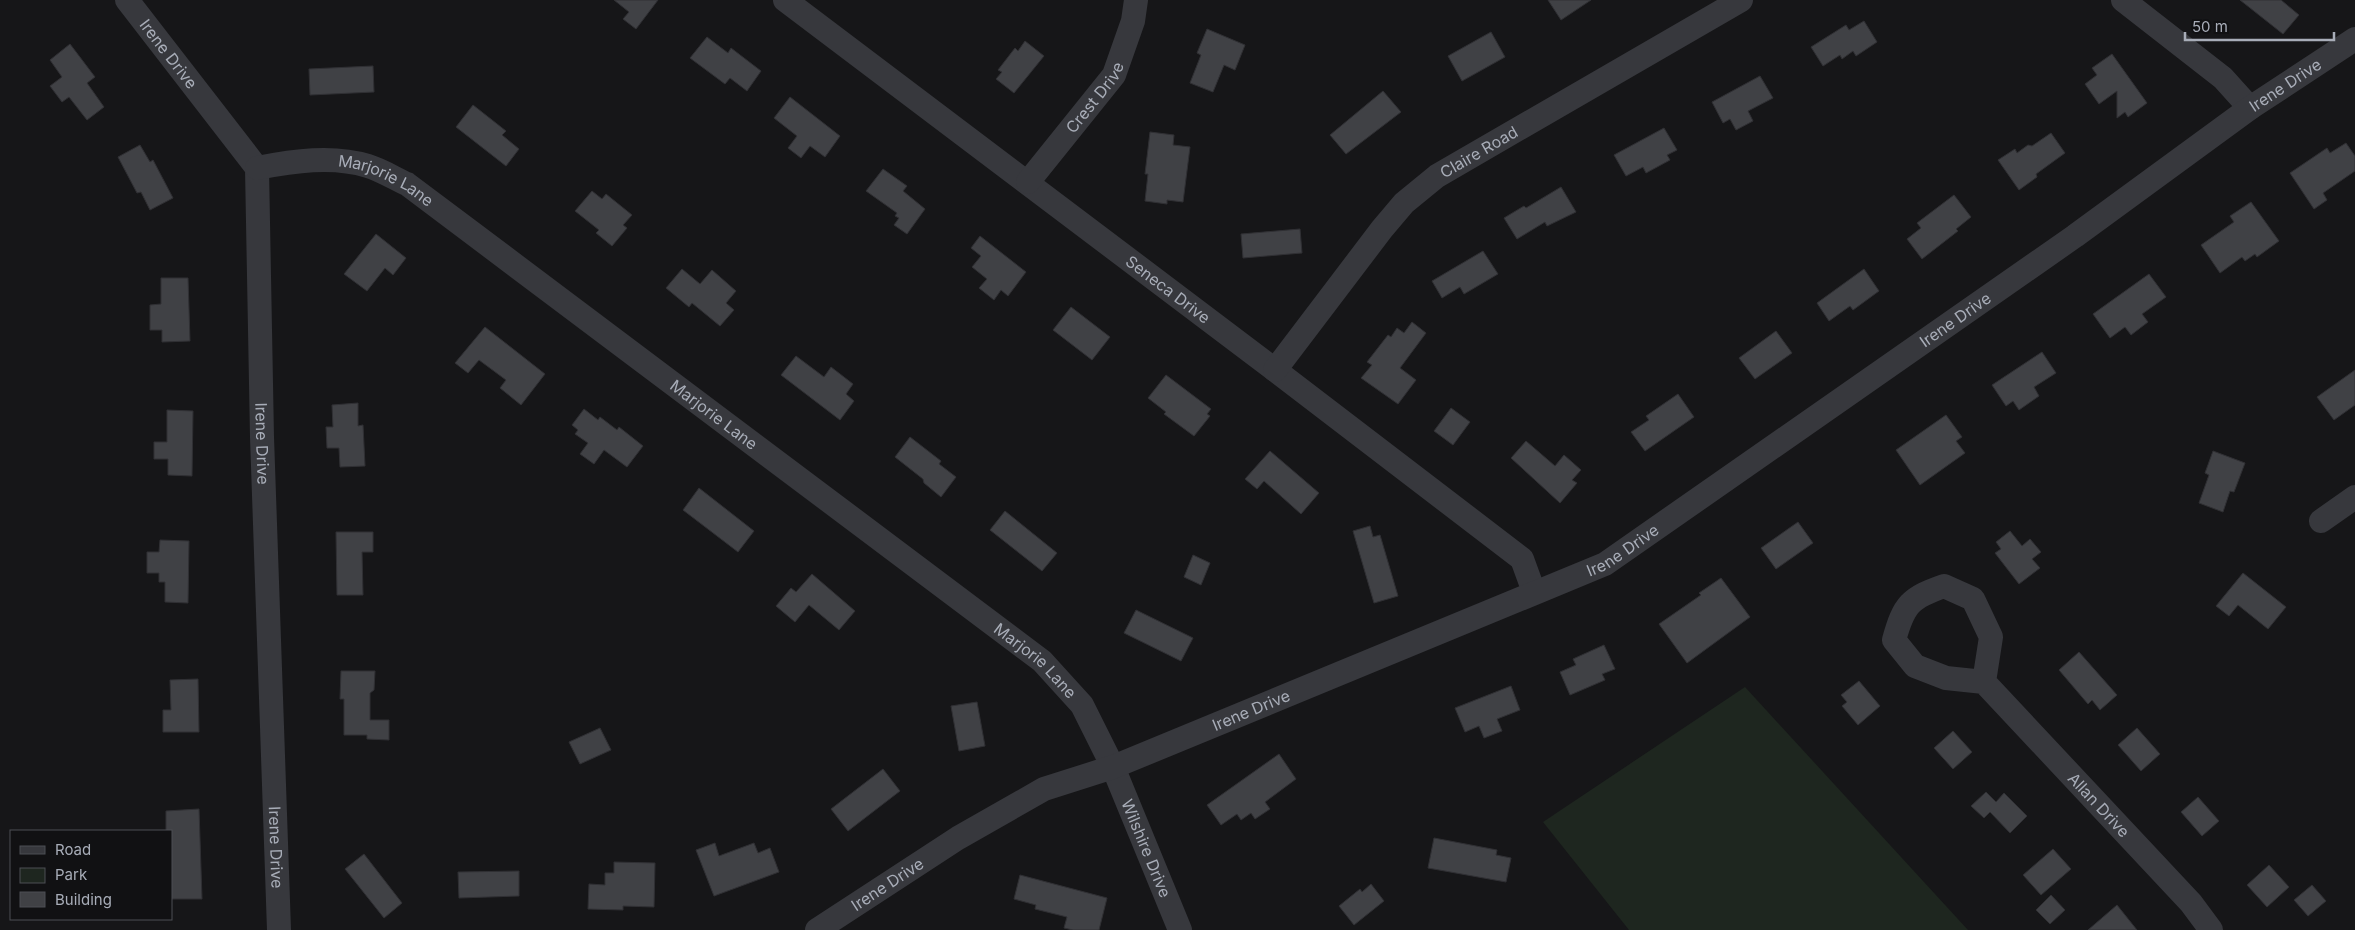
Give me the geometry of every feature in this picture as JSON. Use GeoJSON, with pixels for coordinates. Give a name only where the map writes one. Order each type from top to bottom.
{"type":"FeatureCollection","features":[{"type":"Feature","properties":{"kind":"street","name":"Irene Drive"},"geometry":{"type":"LineString","coordinates":[[127,0],[257,168],[262,437],[279,930]]}},
{"type":"Feature","properties":{"kind":"street","name":"Seneca Drive"},"geometry":{"type":"LineString","coordinates":[[785,0],[1028,182],[1522,559],[1534,592]]}},
{"type":"Feature","properties":{"kind":"street","name":"Crest Drive"},"geometry":{"type":"LineString","coordinates":[[1028,182],[1114,75],[1133,22],[1136,0]]}},
{"type":"Feature","properties":{"kind":"street","name":"Claire Road"},"geometry":{"type":"LineString","coordinates":[[1275,370],[1404,203],[1437,176],[1741,0]]}},
{"type":"Feature","properties":{"kind":"street"},"geometry":{"type":"LineString","coordinates":[[2123,0],[2223,78],[2250,108]]}},
{"type":"Feature","properties":{"kind":"street","name":"Irene Drive"},"geometry":{"type":"LineString","coordinates":[[817,930],[958,838],[1044,789],[1113,767],[1605,564],[2075,236],[2250,108],[2355,39]]}},
{"type":"Feature","properties":{"kind":"street","name":"Marjorie Lane"},"geometry":{"type":"LineString","coordinates":[[257,168],[291,161],[337,160],[369,166],[407,184],[1042,661],[1082,705],[1113,767]]}},
{"type":"Feature","properties":{"kind":"street"},"geometry":{"type":"LineString","coordinates":[[2321,521],[2355,497]]}},
{"type":"Feature","properties":{"kind":"street"},"geometry":{"type":"LineString","coordinates":[[1944,586],[1973,599],[1991,637],[1984,682],[1946,678],[1915,666],[1894,640],[1901,615],[1919,595],[1944,586]]}},
{"type":"Feature","properties":{"kind":"street","name":"Allan Drive"},"geometry":{"type":"LineString","coordinates":[[1984,682],[2191,903],[2211,930]]}},
{"type":"Feature","properties":{"kind":"street","name":"Wilshire Drive"},"geometry":{"type":"LineString","coordinates":[[1113,767],[1180,930]]}},
{"type":"Feature","properties":{"kind":"green space"},"geometry":{"type":"Polygon","coordinates":[[[1745,687],[1968,930],[1629,930],[1543,822],[1745,687]]]}},
{"type":"Feature","properties":{"kind":"building"},"geometry":{"type":"Polygon","coordinates":[[[614,0],[658,0],[636,29],[623,19],[629,12],[614,0]]]}},
{"type":"Feature","properties":{"kind":"building"},"geometry":{"type":"Polygon","coordinates":[[[1548,0],[1591,0],[1561,20],[1548,0]]]}},
{"type":"Feature","properties":{"kind":"building"},"geometry":{"type":"Polygon","coordinates":[[[2240,0],[2281,0],[2299,15],[2283,34],[2240,0]]]}},
{"type":"Feature","properties":{"kind":"building"},"geometry":{"type":"Polygon","coordinates":[[[1864,21],[1877,42],[1856,56],[1853,51],[1842,59],[1840,55],[1823,66],[1811,47],[1846,25],[1849,30],[1864,21]]]}},
{"type":"Feature","properties":{"kind":"building"},"geometry":{"type":"Polygon","coordinates":[[[1207,29],[1245,45],[1235,70],[1224,65],[1213,92],[1190,83],[1201,55],[1197,53],[1207,29]]]}},
{"type":"Feature","properties":{"kind":"building"},"geometry":{"type":"Polygon","coordinates":[[[1491,32],[1505,57],[1462,81],[1448,56],[1491,32]]]}},
{"type":"Feature","properties":{"kind":"building"},"geometry":{"type":"Polygon","coordinates":[[[707,37],[728,53],[731,48],[761,71],[747,91],[730,78],[725,84],[690,58],[707,37]]]}},
{"type":"Feature","properties":{"kind":"building"},"geometry":{"type":"Polygon","coordinates":[[[1025,41],[1044,56],[1014,93],[996,79],[1002,72],[998,70],[1015,48],[1018,51],[1025,41]]]}},
{"type":"Feature","properties":{"kind":"building"},"geometry":{"type":"Polygon","coordinates":[[[70,44],[95,77],[87,83],[104,107],[87,120],[69,97],[62,102],[50,86],[62,77],[50,60],[70,44]]]}},
{"type":"Feature","properties":{"kind":"building"},"geometry":{"type":"Polygon","coordinates":[[[2112,54],[2147,103],[2128,117],[2125,112],[2117,118],[2117,91],[2099,104],[2085,84],[2097,75],[2092,68],[2112,54]]]}},
{"type":"Feature","properties":{"kind":"building"},"geometry":{"type":"Polygon","coordinates":[[[373,66],[374,92],[310,95],[309,69],[373,66]]]}},
{"type":"Feature","properties":{"kind":"building"},"geometry":{"type":"Polygon","coordinates":[[[1760,76],[1773,98],[1748,111],[1753,121],[1736,130],[1730,119],[1723,123],[1712,102],[1760,76]]]}},
{"type":"Feature","properties":{"kind":"building"},"geometry":{"type":"Polygon","coordinates":[[[1383,91],[1401,112],[1346,154],[1330,135],[1383,91]]]}},
{"type":"Feature","properties":{"kind":"building"},"geometry":{"type":"Polygon","coordinates":[[[790,97],[840,136],[825,157],[810,146],[801,158],[788,148],[797,136],[774,118],[790,97]]]}},
{"type":"Feature","properties":{"kind":"building"},"geometry":{"type":"Polygon","coordinates":[[[473,105],[506,131],[502,135],[519,149],[506,166],[456,127],[473,105]]]}},
{"type":"Feature","properties":{"kind":"building"},"geometry":{"type":"Polygon","coordinates":[[[1664,128],[1677,150],[1667,155],[1670,160],[1646,173],[1643,167],[1626,176],[1614,155],[1664,128]]]}},
{"type":"Feature","properties":{"kind":"building"},"geometry":{"type":"Polygon","coordinates":[[[1150,132],[1174,135],[1173,145],[1190,147],[1183,202],[1167,200],[1167,204],[1145,201],[1148,174],[1145,174],[1150,132]]]}},
{"type":"Feature","properties":{"kind":"building"},"geometry":{"type":"Polygon","coordinates":[[[2051,133],[2065,153],[2036,174],[2037,177],[2019,190],[1998,160],[2015,149],[2017,153],[2028,145],[2032,146],[2051,133]]]}},
{"type":"Feature","properties":{"kind":"building"},"geometry":{"type":"Polygon","coordinates":[[[2346,143],[2355,156],[2355,171],[2323,193],[2327,200],[2314,209],[2290,173],[2327,148],[2330,153],[2346,143]]]}},
{"type":"Feature","properties":{"kind":"building"},"geometry":{"type":"Polygon","coordinates":[[[140,145],[150,162],[153,160],[173,198],[150,210],[141,192],[137,193],[118,157],[140,145]]]}},
{"type":"Feature","properties":{"kind":"building"},"geometry":{"type":"Polygon","coordinates":[[[883,169],[907,186],[903,191],[925,209],[907,234],[894,225],[899,218],[895,216],[897,213],[866,191],[883,169]]]}},
{"type":"Feature","properties":{"kind":"building"},"geometry":{"type":"Polygon","coordinates":[[[1561,187],[1576,212],[1547,226],[1545,222],[1517,239],[1504,218],[1524,206],[1526,208],[1561,187]]]}},
{"type":"Feature","properties":{"kind":"building"},"geometry":{"type":"Polygon","coordinates":[[[592,191],[602,199],[606,194],[632,215],[623,225],[627,228],[612,246],[596,233],[599,230],[575,211],[592,191]]]}},
{"type":"Feature","properties":{"kind":"building"},"geometry":{"type":"Polygon","coordinates":[[[1954,195],[1971,217],[1956,229],[1958,231],[1922,259],[1907,239],[1921,228],[1917,223],[1954,195]]]}},
{"type":"Feature","properties":{"kind":"building"},"geometry":{"type":"Polygon","coordinates":[[[2251,202],[2279,241],[2257,257],[2255,254],[2245,261],[2242,257],[2220,273],[2201,245],[2234,222],[2230,216],[2251,202]]]}},
{"type":"Feature","properties":{"kind":"building"},"geometry":{"type":"Polygon","coordinates":[[[1300,229],[1302,253],[1243,258],[1241,234],[1300,229]]]}},
{"type":"Feature","properties":{"kind":"building"},"geometry":{"type":"Polygon","coordinates":[[[376,234],[406,258],[393,275],[385,268],[367,291],[344,274],[376,234]]]}},
{"type":"Feature","properties":{"kind":"building"},"geometry":{"type":"Polygon","coordinates":[[[980,236],[1026,272],[1008,296],[1001,290],[994,300],[979,288],[987,279],[972,267],[981,256],[971,248],[980,236]]]}},
{"type":"Feature","properties":{"kind":"building"},"geometry":{"type":"Polygon","coordinates":[[[1483,251],[1498,274],[1464,294],[1460,287],[1442,298],[1432,281],[1483,251]]]}},
{"type":"Feature","properties":{"kind":"building"},"geometry":{"type":"Polygon","coordinates":[[[682,269],[700,284],[712,270],[736,291],[726,303],[734,310],[720,326],[692,303],[689,307],[666,288],[682,269]]]}},
{"type":"Feature","properties":{"kind":"building"},"geometry":{"type":"Polygon","coordinates":[[[1864,269],[1879,291],[1853,310],[1850,306],[1829,321],[1817,303],[1864,269]]]}},
{"type":"Feature","properties":{"kind":"building"},"geometry":{"type":"Polygon","coordinates":[[[2149,274],[2166,297],[2142,314],[2148,322],[2131,335],[2125,327],[2110,338],[2093,314],[2149,274]]]}},
{"type":"Feature","properties":{"kind":"building"},"geometry":{"type":"Polygon","coordinates":[[[161,278],[188,278],[190,341],[162,342],[162,330],[150,330],[150,305],[161,304],[161,278]]]}},
{"type":"Feature","properties":{"kind":"building"},"geometry":{"type":"Polygon","coordinates":[[[1071,307],[1110,337],[1092,360],[1053,330],[1071,307]]]}},
{"type":"Feature","properties":{"kind":"building"},"geometry":{"type":"Polygon","coordinates":[[[1412,322],[1426,333],[1400,368],[1416,380],[1398,404],[1361,378],[1372,365],[1367,362],[1388,335],[1391,337],[1397,328],[1404,333],[1412,322]]]}},
{"type":"Feature","properties":{"kind":"building"},"geometry":{"type":"Polygon","coordinates":[[[485,327],[545,374],[521,405],[500,388],[506,380],[479,360],[468,373],[455,363],[485,327]]]}},
{"type":"Feature","properties":{"kind":"building"},"geometry":{"type":"Polygon","coordinates":[[[1776,331],[1792,353],[1755,379],[1739,358],[1776,331]]]}},
{"type":"Feature","properties":{"kind":"building"},"geometry":{"type":"Polygon","coordinates":[[[2042,352],[2056,373],[2034,387],[2039,396],[2019,410],[2013,401],[2006,406],[1992,385],[2042,352]]]}},
{"type":"Feature","properties":{"kind":"building"},"geometry":{"type":"Polygon","coordinates":[[[796,356],[824,377],[831,367],[853,384],[846,394],[854,401],[840,420],[781,375],[796,356]]]}},
{"type":"Feature","properties":{"kind":"building"},"geometry":{"type":"Polygon","coordinates":[[[2355,370],[2355,405],[2334,420],[2317,397],[2355,370]]]}},
{"type":"Feature","properties":{"kind":"building"},"geometry":{"type":"Polygon","coordinates":[[[1166,375],[1211,409],[1207,414],[1210,416],[1194,436],[1164,414],[1166,412],[1148,398],[1166,375]]]}},
{"type":"Feature","properties":{"kind":"building"},"geometry":{"type":"Polygon","coordinates":[[[1678,394],[1694,417],[1645,451],[1631,432],[1649,420],[1646,416],[1678,394]]]}},
{"type":"Feature","properties":{"kind":"building"},"geometry":{"type":"Polygon","coordinates":[[[358,403],[358,426],[363,425],[365,466],[340,467],[339,448],[327,448],[326,427],[333,427],[332,405],[358,403]]]}},
{"type":"Feature","properties":{"kind":"building"},"geometry":{"type":"Polygon","coordinates":[[[1451,408],[1470,422],[1453,445],[1434,431],[1451,408]]]}},
{"type":"Feature","properties":{"kind":"building"},"geometry":{"type":"Polygon","coordinates":[[[584,409],[598,420],[600,417],[617,430],[619,427],[643,446],[627,467],[604,450],[594,464],[580,454],[588,443],[575,434],[578,430],[572,425],[584,409]]]}},
{"type":"Feature","properties":{"kind":"building"},"geometry":{"type":"Polygon","coordinates":[[[167,410],[193,411],[192,476],[168,475],[168,459],[154,459],[154,442],[167,442],[167,410]]]}},
{"type":"Feature","properties":{"kind":"building"},"geometry":{"type":"Polygon","coordinates":[[[1946,415],[1962,437],[1956,441],[1965,453],[1920,485],[1896,450],[1946,415]]]}},
{"type":"Feature","properties":{"kind":"building"},"geometry":{"type":"Polygon","coordinates":[[[910,437],[941,461],[939,464],[956,477],[941,497],[924,483],[923,479],[895,457],[910,437]]]}},
{"type":"Feature","properties":{"kind":"building"},"geometry":{"type":"Polygon","coordinates":[[[1526,441],[1555,466],[1564,455],[1581,470],[1572,480],[1577,483],[1560,503],[1511,458],[1526,441]]]}},
{"type":"Feature","properties":{"kind":"building"},"geometry":{"type":"Polygon","coordinates":[[[1270,451],[1319,493],[1301,514],[1264,481],[1257,489],[1245,479],[1270,451]]]}},
{"type":"Feature","properties":{"kind":"building"},"geometry":{"type":"Polygon","coordinates":[[[2213,451],[2245,463],[2234,492],[2230,491],[2223,512],[2199,503],[2209,475],[2205,473],[2213,451]]]}},
{"type":"Feature","properties":{"kind":"building"},"geometry":{"type":"Polygon","coordinates":[[[699,488],[754,531],[738,552],[683,510],[699,488]]]}},
{"type":"Feature","properties":{"kind":"building"},"geometry":{"type":"Polygon","coordinates":[[[1005,511],[1057,553],[1042,571],[990,530],[1005,511]]]}},
{"type":"Feature","properties":{"kind":"building"},"geometry":{"type":"Polygon","coordinates":[[[1798,522],[1813,543],[1776,569],[1761,548],[1798,522]]]}},
{"type":"Feature","properties":{"kind":"building"},"geometry":{"type":"Polygon","coordinates":[[[1370,526],[1373,537],[1380,535],[1398,596],[1374,603],[1353,531],[1370,526]]]}},
{"type":"Feature","properties":{"kind":"building"},"geometry":{"type":"Polygon","coordinates":[[[2010,531],[2022,546],[2030,539],[2041,552],[2032,559],[2040,568],[2019,584],[1995,553],[2001,549],[1996,542],[2010,531]]]}},
{"type":"Feature","properties":{"kind":"building"},"geometry":{"type":"Polygon","coordinates":[[[336,532],[373,532],[373,552],[362,552],[363,595],[337,595],[336,532]]]}},
{"type":"Feature","properties":{"kind":"building"},"geometry":{"type":"Polygon","coordinates":[[[160,540],[189,541],[188,603],[165,602],[165,582],[159,582],[159,573],[147,573],[147,552],[159,552],[160,540]]]}},
{"type":"Feature","properties":{"kind":"building"},"geometry":{"type":"Polygon","coordinates":[[[1193,555],[1210,563],[1201,585],[1184,577],[1193,555]]]}},
{"type":"Feature","properties":{"kind":"building"},"geometry":{"type":"Polygon","coordinates":[[[2243,573],[2286,607],[2268,629],[2238,605],[2229,616],[2216,606],[2243,573]]]}},
{"type":"Feature","properties":{"kind":"building"},"geometry":{"type":"Polygon","coordinates":[[[812,574],[855,611],[839,630],[809,605],[795,622],[776,606],[791,588],[796,592],[812,574]]]}},
{"type":"Feature","properties":{"kind":"building"},"geometry":{"type":"Polygon","coordinates":[[[1721,578],[1750,617],[1687,663],[1659,624],[1701,595],[1699,593],[1721,578]]]}},
{"type":"Feature","properties":{"kind":"building"},"geometry":{"type":"Polygon","coordinates":[[[1136,610],[1193,638],[1181,661],[1124,633],[1136,610]]]}},
{"type":"Feature","properties":{"kind":"building"},"geometry":{"type":"Polygon","coordinates":[[[1604,645],[1615,669],[1602,674],[1605,680],[1570,695],[1560,672],[1576,665],[1573,659],[1604,645]]]}},
{"type":"Feature","properties":{"kind":"building"},"geometry":{"type":"Polygon","coordinates":[[[2079,652],[2117,695],[2100,710],[2092,700],[2088,704],[2059,670],[2079,652]]]}},
{"type":"Feature","properties":{"kind":"building"},"geometry":{"type":"Polygon","coordinates":[[[341,671],[375,671],[374,690],[370,693],[370,720],[389,720],[389,740],[367,739],[367,735],[344,735],[344,699],[340,699],[341,671]]]}},
{"type":"Feature","properties":{"kind":"building"},"geometry":{"type":"Polygon","coordinates":[[[198,679],[199,732],[163,732],[163,710],[171,710],[170,680],[198,679]]]}},
{"type":"Feature","properties":{"kind":"building"},"geometry":{"type":"Polygon","coordinates":[[[1859,681],[1880,706],[1858,725],[1842,706],[1847,702],[1841,695],[1859,681]]]}},
{"type":"Feature","properties":{"kind":"building"},"geometry":{"type":"Polygon","coordinates":[[[1511,686],[1520,710],[1497,719],[1502,731],[1484,738],[1479,726],[1465,732],[1455,708],[1511,686]]]}},
{"type":"Feature","properties":{"kind":"building"},"geometry":{"type":"Polygon","coordinates":[[[977,702],[985,746],[959,751],[951,706],[977,702]]]}},
{"type":"Feature","properties":{"kind":"building"},"geometry":{"type":"Polygon","coordinates":[[[600,728],[611,750],[580,764],[569,742],[600,728]]]}},
{"type":"Feature","properties":{"kind":"building"},"geometry":{"type":"Polygon","coordinates":[[[2137,728],[2160,754],[2141,771],[2118,745],[2137,728]]]}},
{"type":"Feature","properties":{"kind":"building"},"geometry":{"type":"Polygon","coordinates":[[[1953,731],[1972,752],[1953,769],[1934,748],[1953,731]]]}},
{"type":"Feature","properties":{"kind":"building"},"geometry":{"type":"Polygon","coordinates":[[[1279,754],[1296,779],[1265,802],[1270,809],[1255,819],[1251,813],[1241,820],[1237,814],[1221,825],[1207,805],[1279,754]]]}},
{"type":"Feature","properties":{"kind":"building"},"geometry":{"type":"Polygon","coordinates":[[[883,769],[900,791],[848,831],[831,809],[883,769]]]}},
{"type":"Feature","properties":{"kind":"building"},"geometry":{"type":"Polygon","coordinates":[[[1986,792],[1996,802],[2004,793],[2027,816],[2010,833],[1990,812],[1984,818],[1971,806],[1986,792]]]}},
{"type":"Feature","properties":{"kind":"building"},"geometry":{"type":"Polygon","coordinates":[[[2198,797],[2219,821],[2202,836],[2181,812],[2198,797]]]}},
{"type":"Feature","properties":{"kind":"building"},"geometry":{"type":"Polygon","coordinates":[[[199,809],[202,899],[172,899],[172,830],[166,830],[166,811],[199,809]]]}},
{"type":"Feature","properties":{"kind":"building"},"geometry":{"type":"Polygon","coordinates":[[[1434,838],[1497,850],[1496,855],[1511,858],[1506,882],[1428,868],[1434,838]]]}},
{"type":"Feature","properties":{"kind":"building"},"geometry":{"type":"Polygon","coordinates":[[[715,843],[719,856],[754,843],[758,853],[770,848],[779,872],[714,896],[696,850],[715,843]]]}},
{"type":"Feature","properties":{"kind":"building"},"geometry":{"type":"Polygon","coordinates":[[[2053,849],[2071,869],[2041,895],[2023,875],[2053,849]]]}},
{"type":"Feature","properties":{"kind":"building"},"geometry":{"type":"Polygon","coordinates":[[[364,854],[402,903],[384,918],[345,869],[364,854]]]}},
{"type":"Feature","properties":{"kind":"building"},"geometry":{"type":"Polygon","coordinates":[[[614,862],[655,863],[654,907],[623,906],[623,910],[588,909],[589,884],[605,885],[605,873],[614,873],[614,862]]]}},
{"type":"Feature","properties":{"kind":"building"},"geometry":{"type":"Polygon","coordinates":[[[2269,865],[2289,887],[2267,907],[2247,885],[2269,865]]]}},
{"type":"Feature","properties":{"kind":"building"},"geometry":{"type":"Polygon","coordinates":[[[519,871],[519,896],[459,898],[458,872],[519,871]]]}},
{"type":"Feature","properties":{"kind":"building"},"geometry":{"type":"Polygon","coordinates":[[[1020,875],[1107,898],[1099,930],[1064,928],[1067,917],[1035,909],[1036,905],[1014,899],[1020,875]]]}},
{"type":"Feature","properties":{"kind":"building"},"geometry":{"type":"Polygon","coordinates":[[[1371,884],[1384,901],[1354,925],[1339,906],[1360,889],[1362,892],[1371,884]]]}},
{"type":"Feature","properties":{"kind":"building"},"geometry":{"type":"Polygon","coordinates":[[[2312,885],[2326,901],[2308,916],[2294,900],[2312,885]]]}},
{"type":"Feature","properties":{"kind":"building"},"geometry":{"type":"Polygon","coordinates":[[[2051,895],[2065,910],[2050,924],[2036,910],[2051,895]]]}},
{"type":"Feature","properties":{"kind":"building"},"geometry":{"type":"Polygon","coordinates":[[[2117,905],[2137,930],[2088,930],[2117,905]]]}}]}
